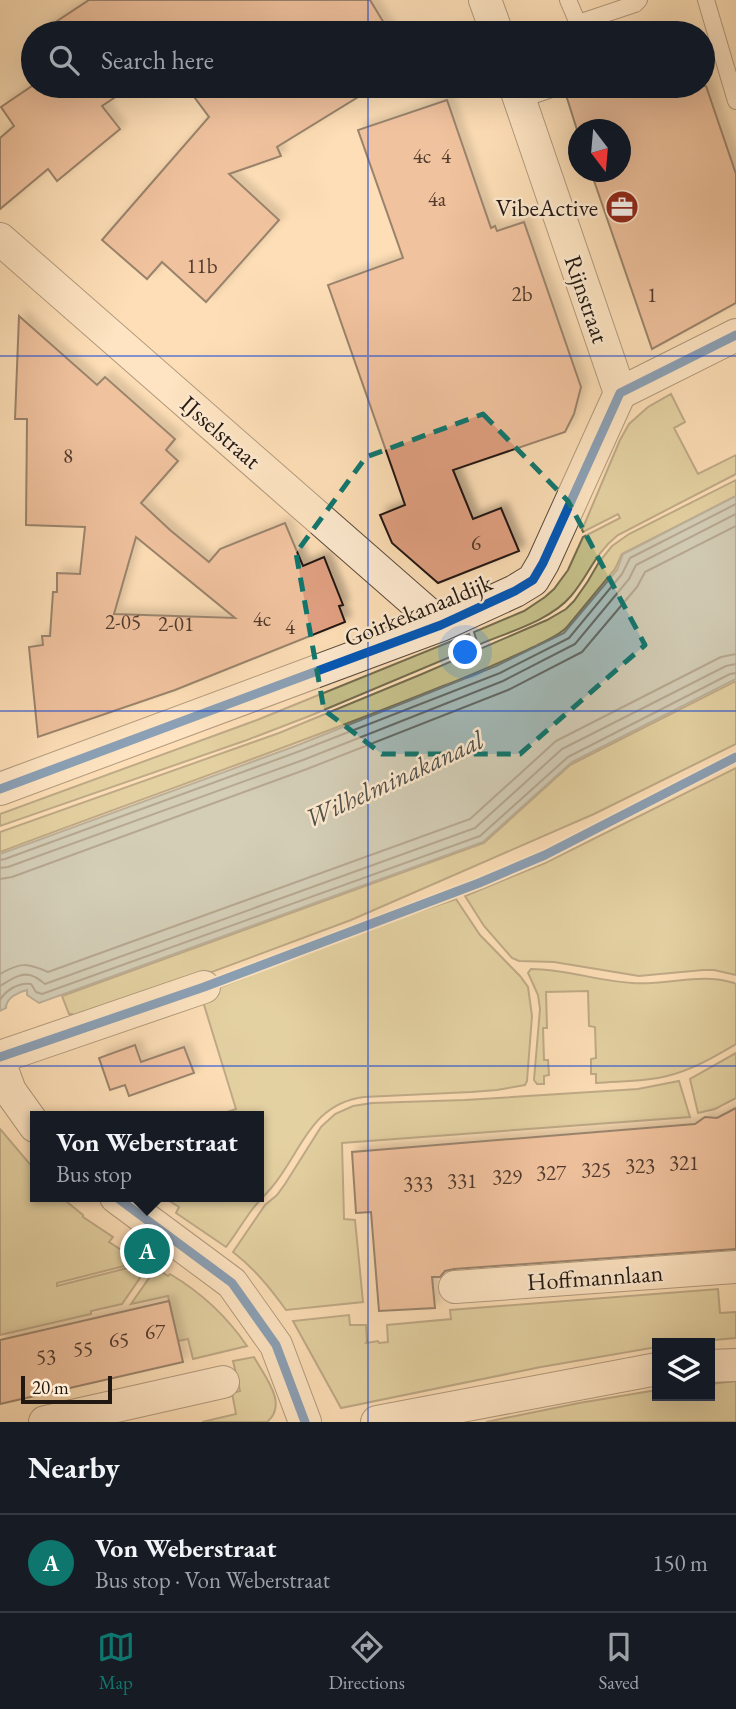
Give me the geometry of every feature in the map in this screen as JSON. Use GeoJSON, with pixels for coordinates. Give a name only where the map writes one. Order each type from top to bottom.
{"type":"FeatureCollection","features":[{"type":"Feature","properties":{"kind":"street"},"geometry":{"type":"LineString","coordinates":[[485,0],[493,21]]}},
{"type":"Feature","properties":{"kind":"street","name":"Rijnstraat"},"geometry":{"type":"LineString","coordinates":[[519,98],[620,393]]}},
{"type":"Feature","properties":{"kind":"street","name":"IJsselstraat"},"geometry":{"type":"LineString","coordinates":[[0,239],[441,625]]}},
{"type":"Feature","properties":{"kind":"street"},"geometry":{"type":"LineString","coordinates":[[620,393],[736,335]]}},
{"type":"Feature","properties":{"kind":"street","name":"Goirkekanaaldijk"},"geometry":{"type":"LineString","coordinates":[[0,789],[441,625],[533,580],[620,393]]}},
{"type":"Feature","properties":{"kind":"street"},"geometry":{"type":"LineString","coordinates":[[0,1057],[204,987]]}},
{"type":"Feature","properties":{"kind":"street"},"geometry":{"type":"LineString","coordinates":[[0,1064],[10,1091],[30,1119]]}},
{"type":"Feature","properties":{"kind":"street"},"geometry":{"type":"LineString","coordinates":[[123,1202],[232,1283],[276,1345],[305,1422]]}},
{"type":"Feature","properties":{"kind":"street","name":"Hoffmannlaan"},"geometry":{"type":"LineString","coordinates":[[454,1287],[736,1267]]}},
{"type":"Feature","properties":{"kind":"street"},"geometry":{"type":"LineString","coordinates":[[715,1366],[736,1365]]}},
{"type":"Feature","properties":{"kind":"street"},"geometry":{"type":"LineString","coordinates":[[377,1422],[652,1369]]}},
{"type":"Feature","properties":{"kind":"street"},"geometry":{"type":"LineString","coordinates":[[45,1422],[223,1382]]}},
{"type":"Feature","properties":{"kind":"lane"},"geometry":{"type":"LineString","coordinates":[[568,0],[577,21]]}},
{"type":"Feature","properties":{"kind":"lane"},"geometry":{"type":"LineString","coordinates":[[584,21],[635,4],[639,0]]}},
{"type":"Feature","properties":{"kind":"lane"},"geometry":{"type":"LineString","coordinates":[[706,0],[712,21]]}},
{"type":"Feature","properties":{"kind":"lane"},"geometry":{"type":"LineString","coordinates":[[715,30],[736,101]]}},
{"type":"Feature","properties":{"kind":"highlighted area"},"geometry":{"type":"Polygon","coordinates":[[[483,414],[568,501],[645,645],[520,754],[382,754],[324,710],[296,553],[366,457],[483,414]]]}},
{"type":"Feature","properties":{"kind":"shaded area"},"geometry":{"type":"Polygon","coordinates":[[[671,394],[685,422],[674,428],[698,474],[736,455],[736,474],[618,535],[597,557],[577,588],[562,605],[528,625],[478,645],[474,632],[524,611],[545,597],[568,570],[583,537],[620,518],[618,514],[583,532],[582,530],[629,424],[648,407],[671,394]]]}},
{"type":"Feature","properties":{"kind":"shaded area"},"geometry":{"type":"Polygon","coordinates":[[[736,480],[736,496],[622,554],[615,569],[567,627],[536,646],[388,708],[0,852],[0,832],[279,733],[547,620],[574,601],[612,546],[629,534],[736,480]]]}},
{"type":"Feature","properties":{"kind":"shaded area"},"geometry":{"type":"Polygon","coordinates":[[[469,634],[474,647],[312,715],[0,826],[0,814],[257,720],[469,634]]]}},
{"type":"Feature","properties":{"kind":"shaded area"},"geometry":{"type":"Polygon","coordinates":[[[736,681],[736,744],[594,814],[351,920],[75,1023],[72,1014],[69,1014],[62,996],[484,843],[570,765],[736,681]]]}},
{"type":"Feature","properties":{"kind":"shaded area"},"geometry":{"type":"Polygon","coordinates":[[[736,768],[736,975],[703,970],[639,976],[554,962],[519,961],[512,958],[484,926],[465,896],[545,863],[736,768]]]}},
{"type":"Feature","properties":{"kind":"shaded area"},"geometry":{"type":"Polygon","coordinates":[[[456,899],[480,935],[528,987],[532,1016],[527,1081],[525,1085],[497,1090],[364,1097],[346,1101],[319,1119],[264,1196],[264,1111],[230,1111],[236,1109],[201,995],[360,931],[456,899]]]}},
{"type":"Feature","properties":{"kind":"shaded area"},"geometry":{"type":"Polygon","coordinates":[[[531,969],[632,983],[709,979],[734,983],[736,1044],[703,1063],[676,1073],[650,1079],[596,1083],[596,1074],[591,1074],[591,1059],[596,1058],[595,1027],[589,1026],[588,991],[546,992],[544,1060],[548,1060],[549,1075],[544,1076],[544,1084],[537,1084],[534,1080],[540,1009],[538,995],[528,973],[531,969]]]}},
{"type":"Feature","properties":{"kind":"shaded area"},"geometry":{"type":"Polygon","coordinates":[[[736,1053],[736,1098],[715,1109],[698,1113],[690,1079],[736,1053]]]}},
{"type":"Feature","properties":{"kind":"shaded area"},"geometry":{"type":"Polygon","coordinates":[[[679,1081],[690,1117],[342,1143],[344,1219],[355,1220],[363,1302],[286,1310],[262,1279],[233,1252],[265,1205],[285,1184],[321,1127],[335,1114],[353,1106],[638,1089],[679,1081]]]}},
{"type":"Feature","properties":{"kind":"shaded area"},"geometry":{"type":"Polygon","coordinates":[[[0,1129],[30,1164],[30,1202],[67,1202],[83,1217],[113,1237],[109,1242],[126,1253],[130,1248],[148,1260],[57,1283],[57,1286],[151,1262],[122,1304],[0,1335],[0,1129]]]}},
{"type":"Feature","properties":{"kind":"shaded area"},"geometry":{"type":"Polygon","coordinates":[[[171,1202],[258,1202],[226,1247],[176,1213],[179,1207],[171,1202]]]}},
{"type":"Feature","properties":{"kind":"shaded area"},"geometry":{"type":"Polygon","coordinates":[[[156,1268],[168,1276],[170,1274],[203,1297],[231,1324],[247,1346],[193,1359],[188,1339],[178,1341],[168,1296],[131,1304],[156,1268]]]}},
{"type":"Feature","properties":{"kind":"shaded area"},"geometry":{"type":"Polygon","coordinates":[[[718,1289],[720,1313],[736,1312],[736,1338],[652,1338],[652,1348],[541,1367],[341,1408],[293,1321],[349,1315],[350,1325],[366,1325],[366,1343],[379,1343],[388,1342],[387,1325],[451,1319],[450,1310],[718,1289]]]}},
{"type":"Feature","properties":{"kind":"shaded area"},"geometry":{"type":"Polygon","coordinates":[[[254,1357],[275,1399],[273,1415],[267,1422],[202,1422],[236,1414],[232,1393],[240,1391],[233,1361],[254,1357]]]}},
{"type":"Feature","properties":{"kind":"shaded area"},"geometry":{"type":"Polygon","coordinates":[[[736,1381],[736,1422],[486,1422],[652,1391],[652,1401],[715,1401],[715,1383],[736,1381]]]}},
{"type":"Feature","properties":{"kind":"water","name":"Wilhelminakanaal"},"geometry":{"type":"Polygon","coordinates":[[[736,496],[736,679],[572,762],[483,842],[39,1003],[27,995],[27,990],[24,991],[13,996],[6,1008],[0,1011],[0,854],[298,745],[496,666],[564,633],[617,570],[623,554],[736,496]]]}},
{"type":"Feature","properties":{"kind":"building"},"geometry":{"type":"Polygon","coordinates":[[[89,0],[370,0],[383,21],[57,21],[89,0]]]}},
{"type":"Feature","properties":{"kind":"building"},"geometry":{"type":"Polygon","coordinates":[[[21,93],[21,98],[114,98],[102,106],[120,129],[57,181],[48,169],[0,209],[0,138],[14,126],[1,107],[21,93]]]}},
{"type":"Feature","properties":{"kind":"building"},"geometry":{"type":"Polygon","coordinates":[[[195,98],[357,98],[277,147],[281,156],[229,174],[279,220],[206,302],[162,262],[147,279],[102,240],[209,117],[195,98]]]}},
{"type":"Feature","properties":{"kind":"building"},"geometry":{"type":"Polygon","coordinates":[[[567,98],[710,98],[736,174],[736,303],[652,349],[594,182],[631,182],[631,119],[574,119],[567,98]]]}},
{"type":"Feature","properties":{"kind":"building"},"geometry":{"type":"Polygon","coordinates":[[[447,100],[491,228],[495,226],[497,231],[524,222],[581,387],[574,414],[565,432],[453,470],[473,519],[501,508],[519,551],[438,583],[392,543],[380,515],[405,505],[328,285],[403,258],[358,130],[447,100]]]}},
{"type":"Feature","properties":{"kind":"building"},"geometry":{"type":"Polygon","coordinates":[[[19,316],[97,385],[105,377],[175,439],[166,450],[178,461],[141,503],[209,562],[220,549],[285,523],[303,566],[324,557],[343,605],[339,606],[345,622],[175,690],[38,737],[29,647],[43,645],[42,636],[50,636],[57,573],[80,574],[85,527],[26,525],[27,419],[15,419],[19,316]],[[136,537],[114,614],[235,618],[136,537]]]}},
{"type":"Feature","properties":{"kind":"building"},"geometry":{"type":"Polygon","coordinates":[[[135,1045],[141,1062],[184,1047],[194,1073],[129,1096],[125,1085],[110,1090],[99,1058],[135,1045]]]}},
{"type":"Feature","properties":{"kind":"building"},"geometry":{"type":"Polygon","coordinates":[[[736,1108],[736,1249],[454,1269],[445,1271],[440,1277],[432,1277],[435,1308],[379,1311],[371,1212],[356,1213],[352,1152],[695,1124],[705,1117],[717,1118],[736,1108]]]}},
{"type":"Feature","properties":{"kind":"building"},"geometry":{"type":"Polygon","coordinates":[[[169,1301],[183,1362],[0,1404],[0,1340],[169,1301]]]}},
{"type":"Feature","properties":{"kind":"cycle path"},"geometry":{"type":"LineString","coordinates":[[0,789],[441,625],[533,580],[620,393],[736,335]]}},
{"type":"Feature","properties":{"kind":"cycle path"},"geometry":{"type":"LineString","coordinates":[[0,1057],[204,987],[479,883],[545,855],[736,757]]}},
{"type":"Feature","properties":{"kind":"cycle path"},"geometry":{"type":"LineString","coordinates":[[123,1202],[232,1283],[276,1345],[305,1422]]}},
{"type":"Feature","properties":{"kind":"place","name":"VibeActive"},"geometry":{"type":"Point","coordinates":[622,207]}},
{"type":"Feature","properties":{"kind":"place","name":"Von Weberstraat"},"geometry":{"type":"Point","coordinates":[147,1251]}}]}
